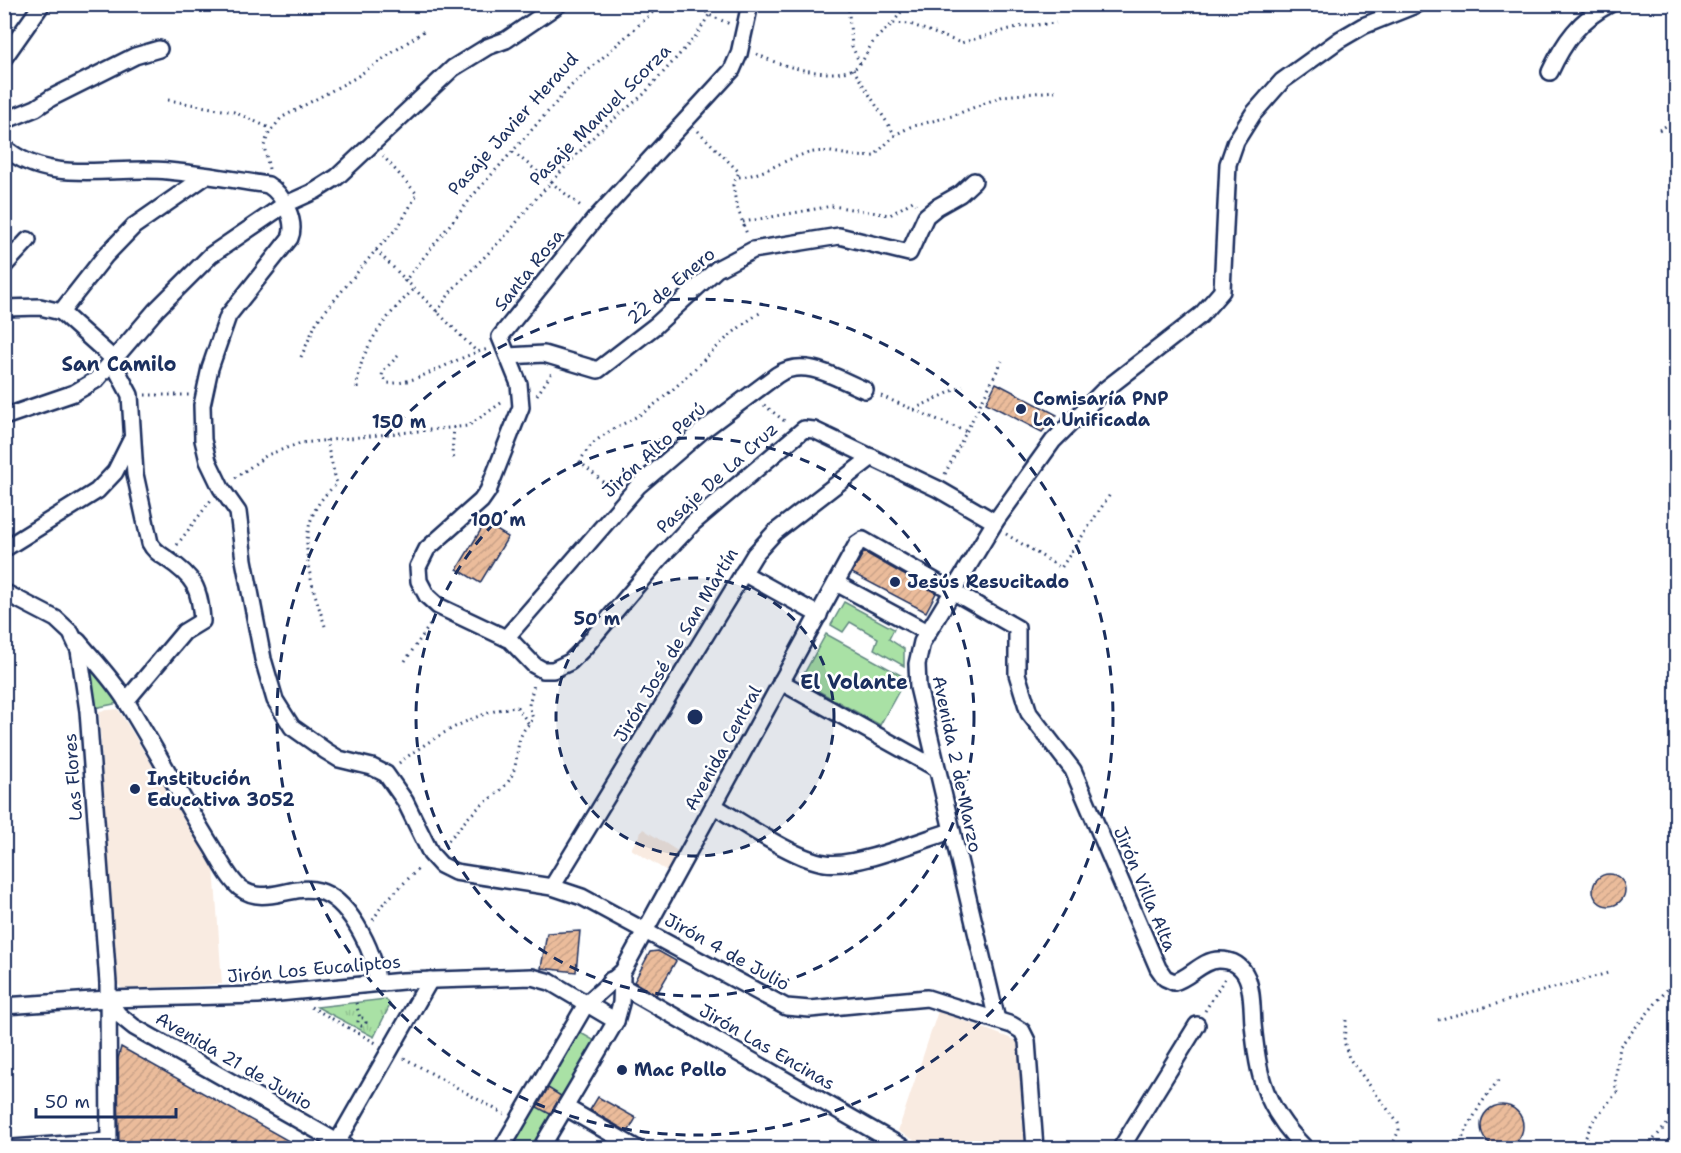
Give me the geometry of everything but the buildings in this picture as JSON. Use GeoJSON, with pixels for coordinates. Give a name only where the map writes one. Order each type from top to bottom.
{"type":"FeatureCollection","features":[{"type":"Feature","properties":{"kind":"street"},"geometry":{"type":"LineString","coordinates":[[4,58],[42,4]]}},
{"type":"Feature","properties":{"kind":"street"},"geometry":{"type":"LineString","coordinates":[[4,417],[74,393],[96,380],[113,363],[156,310],[211,255],[284,204],[315,191],[337,177],[453,68],[487,47],[506,40],[559,4]]}},
{"type":"Feature","properties":{"kind":"street","name":"Santa Rosa"},"geometry":{"type":"LineString","coordinates":[[506,638],[443,609],[430,599],[421,586],[418,576],[420,562],[428,549],[485,496],[520,413],[519,384],[503,352],[500,338],[594,220],[725,78],[739,54],[750,4]]}},
{"type":"Feature","properties":{"kind":"street","name":"Avenida 2 de Marzo"},"geometry":{"type":"LineString","coordinates":[[997,1020],[936,768],[917,676],[919,652],[927,632],[953,589],[1000,527],[1023,480],[1069,423],[1128,371],[1201,315],[1221,291],[1224,283],[1228,164],[1240,135],[1265,99],[1300,66],[1352,32],[1418,4]]}},
{"type":"Feature","properties":{"kind":"street"},"geometry":{"type":"LineString","coordinates":[[1550,72],[1573,31],[1597,11],[1610,4]]}},
{"type":"Feature","properties":{"kind":"street"},"geometry":{"type":"LineString","coordinates":[[4,122],[36,108],[51,98],[135,56],[159,49]]}},
{"type":"Feature","properties":{"kind":"street"},"geometry":{"type":"LineString","coordinates":[[4,147],[29,164],[68,172],[151,170],[271,186],[284,204],[292,222],[292,234],[228,316],[203,396],[205,452],[221,488],[238,512],[242,552],[263,659],[271,690],[282,713],[298,733],[332,756],[372,767],[386,774],[437,854]]}},
{"type":"Feature","properties":{"kind":"street"},"geometry":{"type":"LineString","coordinates":[[61,312],[105,256],[134,226],[206,176]]}},
{"type":"Feature","properties":{"kind":"street","name":"22 de Enero"},"geometry":{"type":"LineString","coordinates":[[503,352],[536,353],[562,358],[594,369],[602,368],[655,326],[717,269],[753,250],[839,236],[909,253],[926,216],[960,194],[974,181]]}},
{"type":"Feature","properties":{"kind":"street"},"geometry":{"type":"LineString","coordinates":[[4,266],[28,240]]}},
{"type":"Feature","properties":{"kind":"street"},"geometry":{"type":"LineString","coordinates":[[4,308],[40,308],[61,312],[103,348],[113,363],[130,399],[135,474],[147,537],[152,548],[168,559],[195,584],[201,600],[202,621],[184,632],[126,701]]}},
{"type":"Feature","properties":{"kind":"street","name":"Jirón Alto Perú"},"geometry":{"type":"LineString","coordinates":[[506,638],[624,500],[702,431],[783,371],[794,367],[812,369],[865,390]]}},
{"type":"Feature","properties":{"kind":"street","name":"Pasaje De La Cruz"},"geometry":{"type":"LineString","coordinates":[[539,668],[553,670],[570,662],[684,531],[798,432],[814,430],[872,457],[938,489],[1000,527]]}},
{"type":"Feature","properties":{"kind":"street"},"geometry":{"type":"LineString","coordinates":[[4,549],[97,491],[115,472],[133,436]]}},
{"type":"Feature","properties":{"kind":"street","name":"Jirón José de San Martín"},"geometry":{"type":"LineString","coordinates":[[552,887],[743,573],[767,539],[872,457]]}},
{"type":"Feature","properties":{"kind":"street","name":"Avenida Central"},"geometry":{"type":"LineString","coordinates":[[619,979],[857,544],[866,541],[953,589]]}},
{"type":"Feature","properties":{"kind":"street"},"geometry":{"type":"LineString","coordinates":[[743,573],[819,615]]}},
{"type":"Feature","properties":{"kind":"street"},"geometry":{"type":"LineString","coordinates":[[836,583],[927,632]]}},
{"type":"Feature","properties":{"kind":"street","name":"Jirón Villa Alta"},"geometry":{"type":"LineString","coordinates":[[953,589],[1017,628],[1017,674],[1029,713],[1073,770],[1161,974],[1174,982],[1214,960],[1234,963]]}},
{"type":"Feature","properties":{"kind":"street"},"geometry":{"type":"LineString","coordinates":[[4,592],[56,620],[71,633],[126,701],[188,809],[237,885],[256,894],[312,890],[329,894],[343,907],[361,933],[374,964],[377,983]]}},
{"type":"Feature","properties":{"kind":"street","name":"Las Flores"},"geometry":{"type":"LineString","coordinates":[[71,633],[79,650],[88,711],[108,999],[106,1070],[108,1145]]}},
{"type":"Feature","properties":{"kind":"street"},"geometry":{"type":"LineString","coordinates":[[506,638],[539,668]]}},
{"type":"Feature","properties":{"kind":"street"},"geometry":{"type":"LineString","coordinates":[[782,682],[936,768]]}},
{"type":"Feature","properties":{"kind":"street"},"geometry":{"type":"LineString","coordinates":[[714,806],[805,858],[824,863],[852,861],[951,831]]}},
{"type":"Feature","properties":{"kind":"street","name":"Jirón 4 de Julio"},"geometry":{"type":"LineString","coordinates":[[437,854],[441,865],[455,872],[552,887],[582,897],[786,1007],[810,1009],[927,998],[997,1020]]}},
{"type":"Feature","properties":{"kind":"street"},"geometry":{"type":"LineString","coordinates":[[1234,963],[1244,973],[1251,988],[1258,1059],[1268,1095],[1281,1120],[1305,1149]]}},
{"type":"Feature","properties":{"kind":"street","name":"Jirón Los Eucaliptos"},"geometry":{"type":"LineString","coordinates":[[4,1006],[108,999],[258,995],[430,980],[541,979],[616,1021]]}},
{"type":"Feature","properties":{"kind":"street"},"geometry":{"type":"LineString","coordinates":[[502,1149],[586,1004],[619,979]]}},
{"type":"Feature","properties":{"kind":"street"},"geometry":{"type":"LineString","coordinates":[[541,1149],[616,1021],[619,979]]}},
{"type":"Feature","properties":{"kind":"street","name":"Jirón Las Encinas"},"geometry":{"type":"LineString","coordinates":[[619,979],[904,1149]]}},
{"type":"Feature","properties":{"kind":"street"},"geometry":{"type":"LineString","coordinates":[[340,1146],[386,1048],[430,980]]}},
{"type":"Feature","properties":{"kind":"street","name":"Avenida 21 de Junio"},"geometry":{"type":"LineString","coordinates":[[108,999],[117,1014],[134,1027],[340,1146]]}},
{"type":"Feature","properties":{"kind":"street"},"geometry":{"type":"LineString","coordinates":[[997,1020],[1018,1027],[1027,1041],[1030,1116],[1035,1149]]}},
{"type":"Feature","properties":{"kind":"street"},"geometry":{"type":"LineString","coordinates":[[1121,1149],[1197,1025]]}},
{"type":"Feature","properties":{"kind":"street"},"geometry":{"type":"LineString","coordinates":[[565,1107],[636,1149]]}},
{"type":"Feature","properties":{"kind":"street"},"geometry":{"type":"LineString","coordinates":[[13,1149],[108,1145]]}},
{"type":"Feature","properties":{"kind":"path","name":"Pasaje Javier Heraud"},"geometry":{"type":"LineString","coordinates":[[404,282],[461,210],[584,74],[662,4]]}},
{"type":"Feature","properties":{"kind":"path"},"geometry":{"type":"LineString","coordinates":[[697,4],[709,15],[745,27]]}},
{"type":"Feature","properties":{"kind":"path"},"geometry":{"type":"LineString","coordinates":[[848,4],[852,46],[860,64]]}},
{"type":"Feature","properties":{"kind":"path"},"geometry":{"type":"LineString","coordinates":[[751,49],[774,62],[810,71],[853,69],[860,64],[875,39],[894,23],[907,4]]}},
{"type":"Feature","properties":{"kind":"path"},"geometry":{"type":"LineString","coordinates":[[958,4],[975,10],[986,4]]}},
{"type":"Feature","properties":{"kind":"path","name":"Pasaje Manuel Scorza"},"geometry":{"type":"LineString","coordinates":[[437,312],[452,290],[597,133],[643,96],[696,36],[709,15]]}},
{"type":"Feature","properties":{"kind":"path"},"geometry":{"type":"LineString","coordinates":[[894,23],[910,24],[961,43],[1017,27],[1056,23]]}},
{"type":"Feature","properties":{"kind":"path"},"geometry":{"type":"LineString","coordinates":[[271,186],[264,146],[272,129],[281,118],[355,78],[424,31]]}},
{"type":"Feature","properties":{"kind":"path"},"geometry":{"type":"LineString","coordinates":[[853,69],[896,135]]}},
{"type":"Feature","properties":{"kind":"path"},"geometry":{"type":"LineString","coordinates":[[753,250],[733,185],[739,177],[762,174],[794,157],[814,152],[874,156],[896,135],[910,127],[960,113],[1003,96],[1055,91]]}},
{"type":"Feature","properties":{"kind":"path"},"geometry":{"type":"LineString","coordinates":[[168,100],[234,111],[272,129]]}},
{"type":"Feature","properties":{"kind":"path"},"geometry":{"type":"LineString","coordinates":[[1659,130],[1677,120]]}},
{"type":"Feature","properties":{"kind":"path"},"geometry":{"type":"LineString","coordinates":[[695,127],[737,168],[739,177]]}},
{"type":"Feature","properties":{"kind":"path"},"geometry":{"type":"LineString","coordinates":[[301,357],[317,321],[399,226],[417,194],[372,144]]}},
{"type":"Feature","properties":{"kind":"path"},"geometry":{"type":"LineString","coordinates":[[513,152],[552,182],[594,220]]}},
{"type":"Feature","properties":{"kind":"path"},"geometry":{"type":"LineString","coordinates":[[743,222],[832,206],[890,215],[913,201]]}},
{"type":"Feature","properties":{"kind":"path"},"geometry":{"type":"LineString","coordinates":[[376,250],[404,282],[477,351]]}},
{"type":"Feature","properties":{"kind":"path"},"geometry":{"type":"LineString","coordinates":[[357,388],[362,360],[389,317],[413,290]]}},
{"type":"Feature","properties":{"kind":"path"},"geometry":{"type":"LineString","coordinates":[[624,500],[580,465],[581,459],[600,435],[650,408],[729,336],[763,311]]}},
{"type":"Feature","properties":{"kind":"path"},"geometry":{"type":"LineString","coordinates":[[398,356],[383,370],[382,376],[388,383],[411,378],[477,351],[503,352]]}},
{"type":"Feature","properties":{"kind":"path"},"geometry":{"type":"LineString","coordinates":[[520,413],[539,393],[562,358]]}},
{"type":"Feature","properties":{"kind":"path"},"geometry":{"type":"LineString","coordinates":[[938,489],[1002,361]]}},
{"type":"Feature","properties":{"kind":"path"},"geometry":{"type":"LineString","coordinates":[[914,408],[963,386]]}},
{"type":"Feature","properties":{"kind":"path"},"geometry":{"type":"LineString","coordinates":[[865,390],[914,408],[967,432]]}},
{"type":"Feature","properties":{"kind":"path"},"geometry":{"type":"LineString","coordinates":[[130,399],[170,394],[203,396]]}},
{"type":"Feature","properties":{"kind":"path"},"geometry":{"type":"LineString","coordinates":[[750,395],[798,432]]}},
{"type":"Feature","properties":{"kind":"path"},"geometry":{"type":"LineString","coordinates":[[168,559],[190,525],[221,488],[267,455],[301,443],[468,426],[478,421],[500,401]]}},
{"type":"Feature","properties":{"kind":"path"},"geometry":{"type":"LineString","coordinates":[[454,427],[452,454],[456,462]]}},
{"type":"Feature","properties":{"kind":"path"},"geometry":{"type":"LineString","coordinates":[[325,626],[305,547],[309,520],[319,504],[337,484],[326,440]]}},
{"type":"Feature","properties":{"kind":"path"},"geometry":{"type":"LineString","coordinates":[[1000,527],[1061,568],[1110,494]]}},
{"type":"Feature","properties":{"kind":"path"},"geometry":{"type":"LineString","coordinates":[[405,661],[443,609]]}},
{"type":"Feature","properties":{"kind":"path"},"geometry":{"type":"LineString","coordinates":[[371,923],[398,887],[437,854],[461,825],[503,788],[511,778],[518,762],[519,738],[533,719],[529,707],[530,697],[539,668]]}},
{"type":"Feature","properties":{"kind":"path"},"geometry":{"type":"LineString","coordinates":[[393,768],[447,732],[496,712],[517,707],[529,724]]}},
{"type":"Feature","properties":{"kind":"path"},"geometry":{"type":"LineString","coordinates":[[1197,1025],[1234,963]]}},
{"type":"Feature","properties":{"kind":"path"},"geometry":{"type":"LineString","coordinates":[[1438,1020],[1608,973]]}},
{"type":"Feature","properties":{"kind":"path"},"geometry":{"type":"LineString","coordinates":[[1581,1149],[1593,1121],[1617,1092],[1615,1083],[1620,1046],[1671,985]]}},
{"type":"Feature","properties":{"kind":"path"},"geometry":{"type":"LineString","coordinates":[[357,1033],[361,1025],[366,1022],[360,1018],[354,998],[364,998]]}},
{"type":"Feature","properties":{"kind":"path"},"geometry":{"type":"LineString","coordinates":[[314,1003],[304,1004],[518,1122]]}},
{"type":"Feature","properties":{"kind":"path"},"geometry":{"type":"LineString","coordinates":[[1346,1020],[1344,1041],[1348,1058],[1398,1124],[1397,1136],[1391,1149]]}},
{"type":"Feature","properties":{"kind":"path"},"geometry":{"type":"LineString","coordinates":[[376,1043],[380,1034]]}},
{"type":"Feature","properties":{"kind":"path"},"geometry":{"type":"LineString","coordinates":[[1457,1149],[1480,1105],[1499,1079]]}},
{"type":"Feature","properties":{"kind":"path"},"geometry":{"type":"LineString","coordinates":[[1646,1149],[1671,1120],[1677,1104]]}},
{"type":"Feature","properties":{"kind":"shaded area","name":"Institución Educativa 3052"},"geometry":{"type":"Polygon","coordinates":[[[118,709],[214,866],[222,984],[123,989],[115,982],[99,711],[118,709]]]}},
{"type":"Feature","properties":{"kind":"shaded area"},"geometry":{"type":"Polygon","coordinates":[[[643,829],[679,852],[667,871],[631,849],[643,829]]]}},
{"type":"Feature","properties":{"kind":"shaded area"},"geometry":{"type":"Polygon","coordinates":[[[938,1011],[1020,1042],[1022,1119],[1027,1148],[928,1148],[898,1131],[938,1011]]]}},
{"type":"Feature","properties":{"kind":"green space"},"geometry":{"type":"Polygon","coordinates":[[[844,602],[894,629],[889,639],[904,649],[904,666],[874,649],[878,638],[850,622],[843,632],[831,625],[844,602]]]}},
{"type":"Feature","properties":{"kind":"green space","name":"El Volante"},"geometry":{"type":"Polygon","coordinates":[[[826,634],[906,678],[880,725],[800,681],[826,634]]]}},
{"type":"Feature","properties":{"kind":"green space"},"geometry":{"type":"Polygon","coordinates":[[[86,665],[90,665],[119,703],[94,708],[86,665]]]}},
{"type":"Feature","properties":{"kind":"green space"},"geometry":{"type":"Polygon","coordinates":[[[386,999],[390,1005],[374,1037],[317,1007],[386,999]]]}},
{"type":"Feature","properties":{"kind":"green space"},"geometry":{"type":"Polygon","coordinates":[[[579,1032],[595,1041],[532,1148],[511,1148],[579,1032]]]}},
{"type":"Feature","properties":{"kind":"place","name":"Comisaría PNP La Unificada"},"geometry":{"type":"Point","coordinates":[1021,409]}},
{"type":"Feature","properties":{"kind":"place","name":"Jesús Resucitado"},"geometry":{"type":"Point","coordinates":[895,582]}},
{"type":"Feature","properties":{"kind":"place","name":"Institución Educativa 3052"},"geometry":{"type":"Point","coordinates":[135,789]}},
{"type":"Feature","properties":{"kind":"place","name":"Mac Pollo"},"geometry":{"type":"Point","coordinates":[622,1070]}},
{"type":"Feature","properties":{"kind":"district","name":"San Camilo"},"geometry":{"type":"Point","coordinates":[119,364]}},
{"type":"Feature","properties":{"kind":"district","name":"El Volante"},"geometry":{"type":"Point","coordinates":[854,682]}}]}
